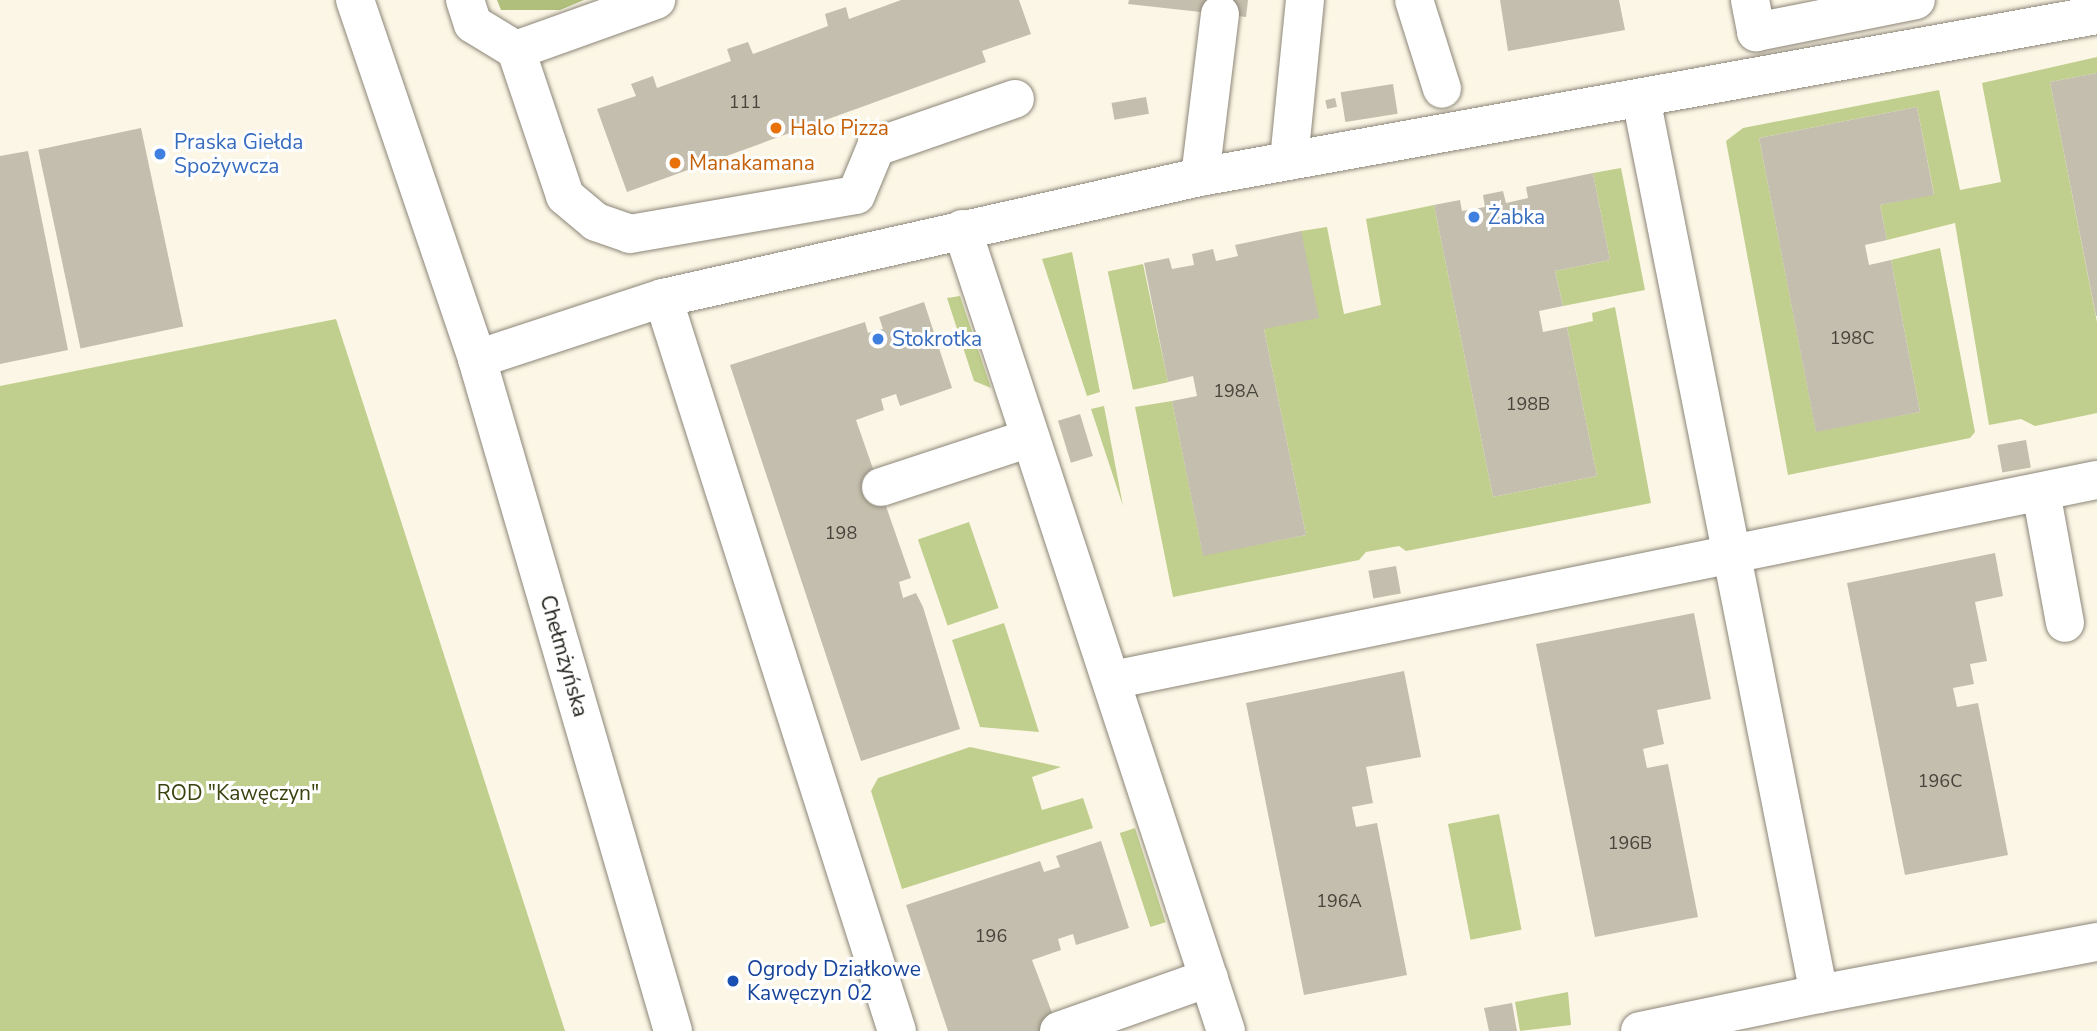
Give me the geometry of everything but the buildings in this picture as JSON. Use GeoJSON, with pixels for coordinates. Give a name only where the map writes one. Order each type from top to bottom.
{"type":"FeatureCollection","features":[{"type":"Feature","properties":{"kind":"street","name":"Chełmżyńska"},"geometry":{"type":"LineString","coordinates":[[355,0],[477,359],[673,1031]]}},
{"type":"Feature","properties":{"kind":"street"},"geometry":{"type":"LineString","coordinates":[[465,0],[473,24],[516,50],[565,196],[596,222],[630,234],[820,205],[856,195],[876,147],[1015,99]]}},
{"type":"Feature","properties":{"kind":"street"},"geometry":{"type":"LineString","coordinates":[[516,50],[656,0]]}},
{"type":"Feature","properties":{"kind":"street"},"geometry":{"type":"LineString","coordinates":[[1289,160],[1305,0]]}},
{"type":"Feature","properties":{"kind":"street"},"geometry":{"type":"LineString","coordinates":[[1414,0],[1442,89]]}},
{"type":"Feature","properties":{"kind":"street"},"geometry":{"type":"LineString","coordinates":[[1750,0],[1756,32],[1916,0]]}},
{"type":"Feature","properties":{"kind":"street"},"geometry":{"type":"LineString","coordinates":[[1199,177],[1220,14]]}},
{"type":"Feature","properties":{"kind":"street"},"geometry":{"type":"LineString","coordinates":[[477,359],[663,299],[1199,177],[2097,15]]}},
{"type":"Feature","properties":{"kind":"street"},"geometry":{"type":"LineString","coordinates":[[1641,98],[1734,554],[1819,994]]}},
{"type":"Feature","properties":{"kind":"street"},"geometry":{"type":"LineString","coordinates":[[962,229],[1226,1031]]}},
{"type":"Feature","properties":{"kind":"street"},"geometry":{"type":"LineString","coordinates":[[663,299],[897,1031]]}},
{"type":"Feature","properties":{"kind":"street"},"geometry":{"type":"LineString","coordinates":[[881,487],[1030,438]]}},
{"type":"Feature","properties":{"kind":"street"},"geometry":{"type":"LineString","coordinates":[[1112,680],[2097,480]]}},
{"type":"Feature","properties":{"kind":"street"},"geometry":{"type":"LineString","coordinates":[[2041,492],[2065,624]]}},
{"type":"Feature","properties":{"kind":"street"},"geometry":{"type":"LineString","coordinates":[[1640,1031],[1819,994],[2097,942]]}},
{"type":"Feature","properties":{"kind":"street"},"geometry":{"type":"LineString","coordinates":[[1059,1031],[1209,978]]}},
{"type":"Feature","properties":{"kind":"green space"},"geometry":{"type":"Polygon","coordinates":[[[497,0],[584,0],[560,10],[501,10],[497,0]]]}},
{"type":"Feature","properties":{"kind":"green space"},"geometry":{"type":"Polygon","coordinates":[[[2097,57],[2097,73],[2050,82],[2097,322],[2097,413],[2035,426],[2021,419],[1989,425],[1955,223],[1887,240],[1880,205],[1934,194],[1917,107],[1759,138],[1816,431],[1920,412],[1891,260],[1940,248],[1975,432],[1970,438],[1788,475],[1726,141],[1743,128],[1939,90],[1960,190],[2001,182],[1982,83],[2097,57]]]}},
{"type":"Feature","properties":{"kind":"green space"},"geometry":{"type":"Polygon","coordinates":[[[1621,168],[1645,290],[1563,306],[1555,271],[1610,260],[1593,173],[1621,168]]]}},
{"type":"Feature","properties":{"kind":"green space"},"geometry":{"type":"Polygon","coordinates":[[[1434,205],[1493,497],[1597,476],[1567,327],[1593,321],[1592,313],[1615,307],[1651,503],[1406,551],[1399,546],[1366,552],[1359,560],[1173,597],[1135,407],[1172,401],[1203,555],[1306,535],[1264,329],[1301,231],[1327,227],[1344,314],[1381,305],[1366,219],[1434,205]]]}},
{"type":"Feature","properties":{"kind":"green space"},"geometry":{"type":"Polygon","coordinates":[[[1072,252],[1100,392],[1087,396],[1042,259],[1072,252]]]}},
{"type":"Feature","properties":{"kind":"green space"},"geometry":{"type":"Polygon","coordinates":[[[1143,264],[1168,382],[1133,390],[1108,271],[1143,264]]]}},
{"type":"Feature","properties":{"kind":"green space"},"geometry":{"type":"Polygon","coordinates":[[[960,296],[991,388],[974,381],[947,298],[960,296]]]}},
{"type":"Feature","properties":{"kind":"green space","name":"ROD \"Kawęczyn\""},"geometry":{"type":"Polygon","coordinates":[[[336,319],[565,1031],[0,1031],[0,386],[336,319]]]}},
{"type":"Feature","properties":{"kind":"green space"},"geometry":{"type":"Polygon","coordinates":[[[1104,406],[1123,506],[1091,409],[1104,406]]]}},
{"type":"Feature","properties":{"kind":"green space"},"geometry":{"type":"Polygon","coordinates":[[[969,522],[999,608],[948,626],[918,540],[969,522]]]}},
{"type":"Feature","properties":{"kind":"green space"},"geometry":{"type":"Polygon","coordinates":[[[1004,623],[1039,732],[980,727],[952,640],[1004,623]]]}},
{"type":"Feature","properties":{"kind":"green space"},"geometry":{"type":"Polygon","coordinates":[[[970,747],[1061,767],[1032,777],[1042,810],[1083,798],[1093,828],[902,889],[871,791],[878,778],[970,747]]]}},
{"type":"Feature","properties":{"kind":"green space"},"geometry":{"type":"Polygon","coordinates":[[[1499,814],[1522,930],[1470,940],[1448,824],[1499,814]]]}},
{"type":"Feature","properties":{"kind":"green space"},"geometry":{"type":"Polygon","coordinates":[[[1135,828],[1166,922],[1150,927],[1120,833],[1135,828]]]}},
{"type":"Feature","properties":{"kind":"green space"},"geometry":{"type":"Polygon","coordinates":[[[1568,992],[1571,1025],[1520,1031],[1515,1002],[1568,992]]]}},
{"type":"Feature","properties":{"kind":"place","name":"Halo Pizza"},"geometry":{"type":"Point","coordinates":[776,128]}},
{"type":"Feature","properties":{"kind":"place","name":"Praska Giełda Spożywcza"},"geometry":{"type":"Point","coordinates":[160,154]}},
{"type":"Feature","properties":{"kind":"place","name":"Manakamana"},"geometry":{"type":"Point","coordinates":[675,163]}},
{"type":"Feature","properties":{"kind":"place","name":"Żabka"},"geometry":{"type":"Point","coordinates":[1474,217]}},
{"type":"Feature","properties":{"kind":"place","name":"Stokrotka"},"geometry":{"type":"Point","coordinates":[878,339]}},
{"type":"Feature","properties":{"kind":"place","name":"Ogrody Działkowe Kawęczyn 02"},"geometry":{"type":"Point","coordinates":[733,981]}}]}
